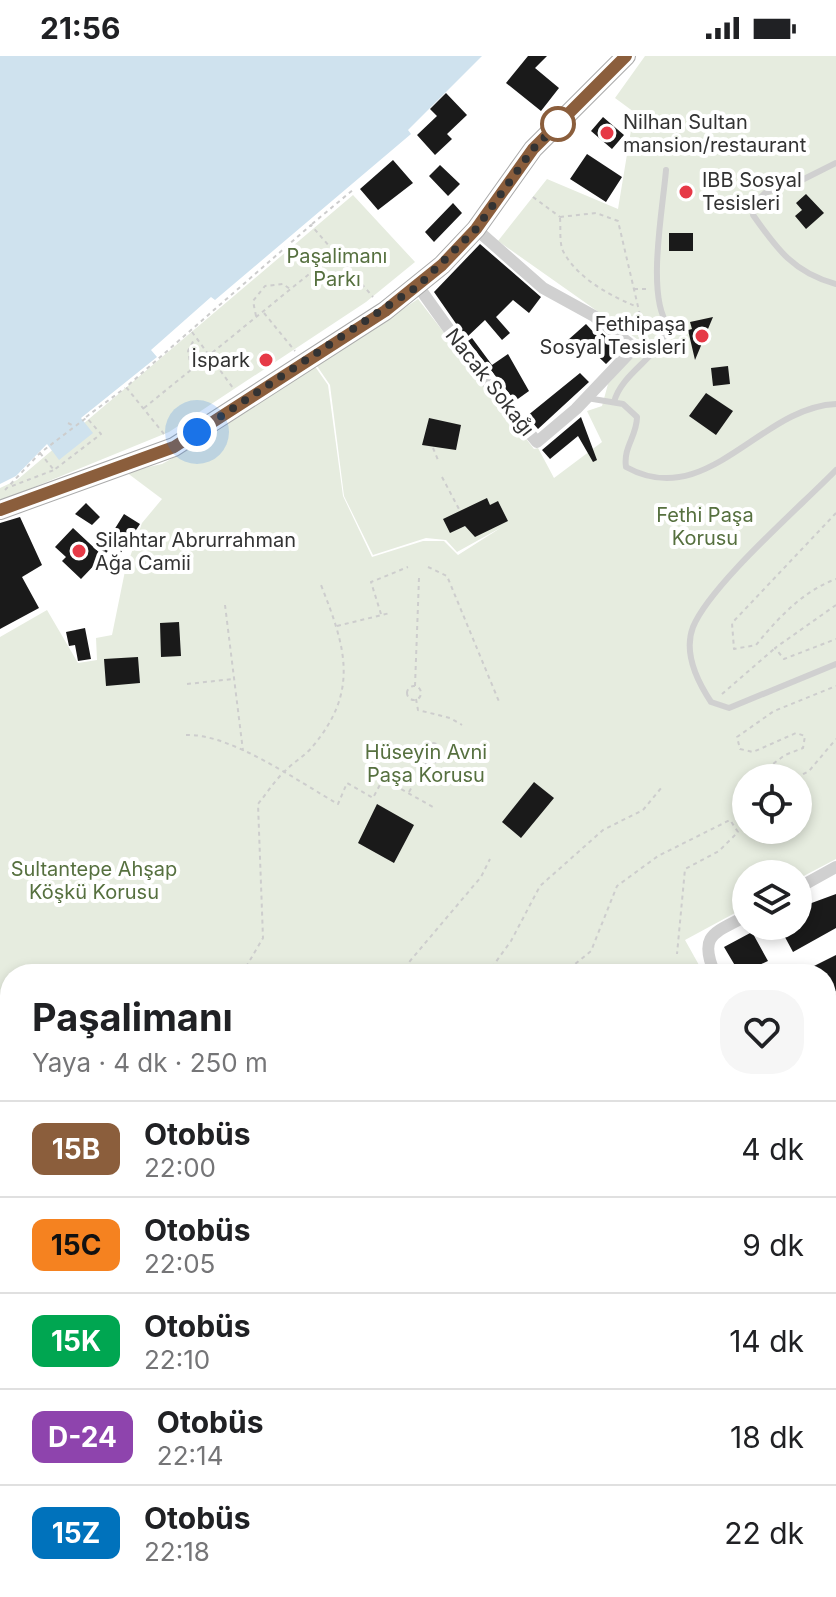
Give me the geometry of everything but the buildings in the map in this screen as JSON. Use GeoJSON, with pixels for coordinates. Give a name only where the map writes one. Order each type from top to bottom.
{"type":"FeatureCollection","features":[{"type":"Feature","properties":{"kind":"main road"},"geometry":{"type":"LineString","coordinates":[[0,510],[174,447],[385,311],[418,286],[476,229],[533,149],[626,56]]}},
{"type":"Feature","properties":{"kind":"street","name":"Nacak Sokağı"},"geometry":{"type":"LineString","coordinates":[[418,286],[492,388],[537,442],[587,398],[632,350],[631,345],[594,316],[543,288],[476,229]]}},
{"type":"Feature","properties":{"kind":"street"},"geometry":{"type":"LineString","coordinates":[[812,880],[836,867]]}},
{"type":"Feature","properties":{"kind":"street"},"geometry":{"type":"LineString","coordinates":[[711,964],[706,951],[708,941],[732,923]]}},
{"type":"Feature","properties":{"kind":"lane"},"geometry":{"type":"LineString","coordinates":[[836,163],[798,182],[765,193],[758,200],[753,215],[772,243],[800,271],[836,284]]}},
{"type":"Feature","properties":{"kind":"lane"},"geometry":{"type":"LineString","coordinates":[[614,402],[617,390],[666,337],[668,325],[659,313],[658,290],[666,170]]}},
{"type":"Feature","properties":{"kind":"lane"},"geometry":{"type":"LineString","coordinates":[[587,398],[623,404],[637,417],[637,426],[626,447],[626,467],[656,480],[686,477],[801,415],[824,404],[836,404]]}},
{"type":"Feature","properties":{"kind":"lane"},"geometry":{"type":"LineString","coordinates":[[836,470],[713,595],[692,629],[692,666],[711,702],[729,708],[836,664]]}},
{"type":"Feature","properties":{"kind":"path"},"geometry":{"type":"LineString","coordinates":[[11,486],[40,453],[126,387],[354,189]]}},
{"type":"Feature","properties":{"kind":"path"},"geometry":{"type":"LineString","coordinates":[[533,197],[560,217],[596,213],[618,221],[649,354]]}},
{"type":"Feature","properties":{"kind":"path"},"geometry":{"type":"LineString","coordinates":[[560,217],[562,249],[586,278],[613,297],[638,307]]}},
{"type":"Feature","properties":{"kind":"path"},"geometry":{"type":"LineString","coordinates":[[311,225],[385,311]]}},
{"type":"Feature","properties":{"kind":"path"},"geometry":{"type":"LineString","coordinates":[[143,408],[335,253]]}},
{"type":"Feature","properties":{"kind":"path"},"geometry":{"type":"LineString","coordinates":[[256,317],[253,301],[265,286],[283,284],[291,289]]}},
{"type":"Feature","properties":{"kind":"path"},"geometry":{"type":"LineString","coordinates":[[633,289],[658,290]]}},
{"type":"Feature","properties":{"kind":"path"},"geometry":{"type":"LineString","coordinates":[[263,312],[304,361]]}},
{"type":"Feature","properties":{"kind":"path"},"geometry":{"type":"LineString","coordinates":[[191,331],[243,402]]}},
{"type":"Feature","properties":{"kind":"path"},"geometry":{"type":"LineString","coordinates":[[191,369],[188,351],[195,338]]}},
{"type":"Feature","properties":{"kind":"path"},"geometry":{"type":"LineString","coordinates":[[126,387],[174,447]]}},
{"type":"Feature","properties":{"kind":"path"},"geometry":{"type":"LineString","coordinates":[[0,492],[54,470],[101,434],[84,419]]}},
{"type":"Feature","properties":{"kind":"path"},"geometry":{"type":"LineString","coordinates":[[68,423],[75,426]]}},
{"type":"Feature","properties":{"kind":"path"},"geometry":{"type":"LineString","coordinates":[[433,448],[438,460]]}},
{"type":"Feature","properties":{"kind":"path"},"geometry":{"type":"LineString","coordinates":[[40,453],[54,470]]}},
{"type":"Feature","properties":{"kind":"path"},"geometry":{"type":"LineString","coordinates":[[442,477],[460,511]]}},
{"type":"Feature","properties":{"kind":"path"},"geometry":{"type":"LineString","coordinates":[[836,513],[732,623],[734,649],[756,645],[777,619],[818,586],[836,579]]}},
{"type":"Feature","properties":{"kind":"path"},"geometry":{"type":"LineString","coordinates":[[381,614],[371,582],[408,567]]}},
{"type":"Feature","properties":{"kind":"path"},"geometry":{"type":"LineString","coordinates":[[428,567],[447,576],[500,704]]}},
{"type":"Feature","properties":{"kind":"path"},"geometry":{"type":"LineString","coordinates":[[419,578],[415,686],[421,692],[416,699],[418,710],[450,718],[462,725]]}},
{"type":"Feature","properties":{"kind":"path"},"geometry":{"type":"LineString","coordinates":[[248,964],[263,938],[258,804],[283,773],[313,747],[334,714],[346,683],[337,626],[321,585]]}},
{"type":"Feature","properties":{"kind":"path"},"geometry":{"type":"LineString","coordinates":[[225,605],[243,752]]}},
{"type":"Feature","properties":{"kind":"path"},"geometry":{"type":"LineString","coordinates":[[711,702],[775,648],[836,605]]}},
{"type":"Feature","properties":{"kind":"path"},"geometry":{"type":"LineString","coordinates":[[337,626],[390,613]]}},
{"type":"Feature","properties":{"kind":"path"},"geometry":{"type":"LineString","coordinates":[[775,648],[784,659],[836,639]]}},
{"type":"Feature","properties":{"kind":"path"},"geometry":{"type":"LineString","coordinates":[[187,684],[234,678]]}},
{"type":"Feature","properties":{"kind":"path"},"geometry":{"type":"LineString","coordinates":[[415,686],[409,689],[408,695],[416,699]]}},
{"type":"Feature","properties":{"kind":"path"},"geometry":{"type":"LineString","coordinates":[[773,764],[803,748],[805,736],[796,733],[753,752],[740,749],[737,737],[774,711],[836,686]]}},
{"type":"Feature","properties":{"kind":"path"},"geometry":{"type":"LineString","coordinates":[[186,735],[203,734],[243,752],[338,804],[347,783],[373,798],[383,779],[433,807]]}},
{"type":"Feature","properties":{"kind":"path"},"geometry":{"type":"LineString","coordinates":[[812,767],[836,739]]}},
{"type":"Feature","properties":{"kind":"path"},"geometry":{"type":"LineString","coordinates":[[431,743],[437,745],[441,757],[437,762],[427,763],[422,758],[423,748],[431,743]]}},
{"type":"Feature","properties":{"kind":"path"},"geometry":{"type":"LineString","coordinates":[[408,793],[427,763]]}},
{"type":"Feature","properties":{"kind":"path"},"geometry":{"type":"LineString","coordinates":[[494,964],[511,941],[540,886],[603,830],[643,810],[662,787]]}},
{"type":"Feature","properties":{"kind":"path"},"geometry":{"type":"LineString","coordinates":[[575,964],[591,951],[617,886],[658,856],[730,820],[738,832],[719,851],[685,869],[677,954]]}},
{"type":"Feature","properties":{"kind":"path"},"geometry":{"type":"LineString","coordinates":[[407,964],[481,877],[490,859]]}},
{"type":"Feature","properties":{"kind":"green space"},"geometry":{"type":"Polygon","coordinates":[[[645,56],[836,56],[836,859],[812,872],[812,860],[732,860],[732,915],[685,940],[698,964],[0,964],[0,637],[47,610],[78,663],[97,660],[96,638],[112,635],[125,571],[142,523],[162,499],[126,472],[162,464],[200,443],[203,446],[214,439],[212,435],[314,365],[328,385],[343,496],[372,557],[423,541],[444,541],[458,555],[502,527],[457,552],[446,540],[426,538],[373,555],[344,496],[330,385],[317,366],[418,299],[534,449],[538,448],[554,478],[602,442],[587,411],[602,406],[608,384],[644,344],[498,241],[547,179],[618,209],[634,112],[615,98],[645,56]]]}},
{"type":"Feature","properties":{"kind":"green space","name":"Paşalimanı Parkı"},"geometry":{"type":"Polygon","coordinates":[[[353,195],[415,262],[366,302],[169,432],[0,501],[0,488],[17,480],[353,195]]]}},
{"type":"Feature","properties":{"kind":"water"},"geometry":{"type":"Polygon","coordinates":[[[0,56],[482,56],[408,130],[411,134],[215,300],[211,297],[151,350],[157,357],[81,418],[93,433],[59,460],[47,444],[16,476],[0,484],[0,56]]]}},
{"type":"Feature","properties":{"kind":"bus line","name":"15B"},"geometry":{"type":"LineString","coordinates":[[0,510],[174,447],[385,311],[442,265],[476,229],[533,149],[626,56]]}},
{"type":"Feature","properties":{"kind":"place","name":"Nilhan Sultan mansion/restaurant"},"geometry":{"type":"Point","coordinates":[607,133]}},
{"type":"Feature","properties":{"kind":"place","name":"IBB Sosyal Tesisleri"},"geometry":{"type":"Point","coordinates":[686,192]}},
{"type":"Feature","properties":{"kind":"place","name":"Fethipaşa Sosyal Tesisleri"},"geometry":{"type":"Point","coordinates":[702,336]}},
{"type":"Feature","properties":{"kind":"place","name":"İspark"},"geometry":{"type":"Point","coordinates":[266,360]}},
{"type":"Feature","properties":{"kind":"place","name":"Silahtar Abrurrahman Ağa Camii"},"geometry":{"type":"Point","coordinates":[79,551]}},
{"type":"Feature","properties":{"kind":"route"},"geometry":{"type":"LineString","coordinates":[[197,432],[385,311],[418,286],[476,229],[533,149],[558,124]]}},
{"type":"Feature","properties":{"kind":"park label","name":"Fethi Paşa Korusu"},"geometry":{"type":"Point","coordinates":[705,526]}},
{"type":"Feature","properties":{"kind":"park label","name":"Hüseyin Avni Paşa Korusu"},"geometry":{"type":"Point","coordinates":[426,764]}},
{"type":"Feature","properties":{"kind":"park label","name":"Sultantepe Ahşap Köşkü Korusu"},"geometry":{"type":"Point","coordinates":[94,880]}}]}
